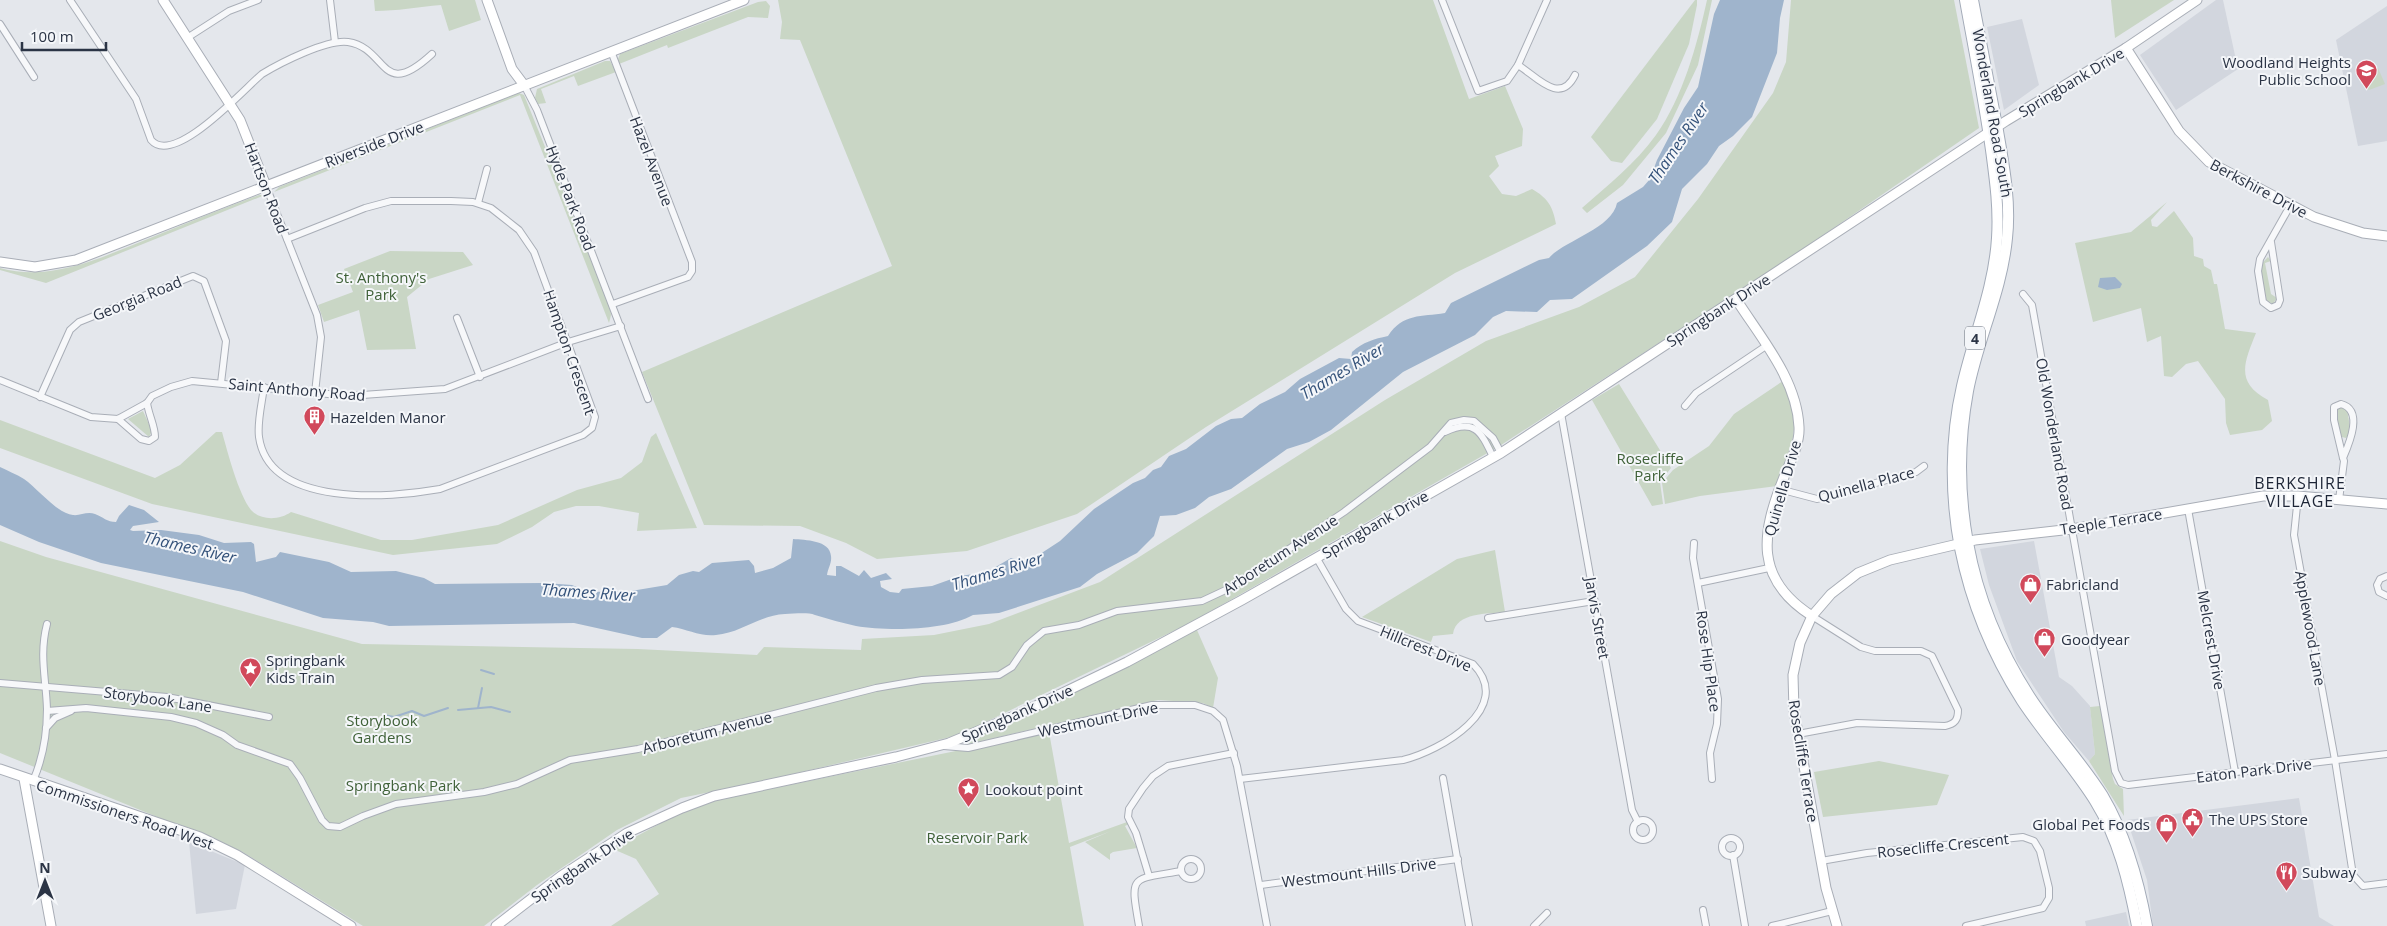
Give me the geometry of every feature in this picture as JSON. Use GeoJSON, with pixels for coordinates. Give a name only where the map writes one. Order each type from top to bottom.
{"type":"FeatureCollection","features":[{"type":"Feature","properties":{"kind":"main road","name":"Hartson Road"},"geometry":{"type":"LineString","coordinates":[[163,0],[240,120],[266,186]]}},
{"type":"Feature","properties":{"kind":"main road","name":"Hyde Park Road"},"geometry":{"type":"LineString","coordinates":[[487,0],[512,69],[524,86]]}},
{"type":"Feature","properties":{"kind":"main road","name":"Riverside Drive"},"geometry":{"type":"LineString","coordinates":[[0,262],[35,267],[76,260],[744,0]]}},
{"type":"Feature","properties":{"kind":"main road","name":"Wonderland Road South"},"geometry":{"type":"LineString","coordinates":[[1965,0],[1993,129]]}},
{"type":"Feature","properties":{"kind":"main road","name":"Wonderland Road South"},"geometry":{"type":"LineString","coordinates":[[1973,0],[1991,92],[1998,201],[1994,269],[1961,389],[1954,432],[1953,479],[1964,543],[1967,581],[1979,620],[2000,663],[2023,702],[2096,802],[2113,838],[2127,878],[2137,926]]}},
{"type":"Feature","properties":{"kind":"main road","name":"Springbank Drive"},"geometry":{"type":"LineString","coordinates":[[496,926],[561,876],[627,833],[682,808],[714,796],[940,746],[1019,714],[1127,662],[1497,455],[1993,129],[2126,48],[2197,0]]}},
{"type":"Feature","properties":{"kind":"main road","name":"Berkshire Drive"},"geometry":{"type":"LineString","coordinates":[[2126,48],[2186,141],[2209,162],[2314,217],[2363,233],[2387,236]]}},
{"type":"Feature","properties":{"kind":"main road","name":"Quinella Drive"},"geometry":{"type":"LineString","coordinates":[[1736,299],[1793,392],[1799,427],[1796,447],[1779,489],[1766,541],[1769,568],[1775,582],[1786,597],[1812,616]]}},
{"type":"Feature","properties":{"kind":"main road","name":"Teeple Terrace"},"geometry":{"type":"LineString","coordinates":[[1964,543],[1997,536],[2072,530],[2263,496],[2298,496]]}},
{"type":"Feature","properties":{"kind":"main road"},"geometry":{"type":"LineString","coordinates":[[2298,496],[2387,504]]}},
{"type":"Feature","properties":{"kind":"main road","name":"Wonderland Road South"},"geometry":{"type":"LineString","coordinates":[[1964,543],[1988,617],[2008,659],[2030,698],[2103,797],[2122,837],[2135,874],[2146,926]]}},
{"type":"Feature","properties":{"kind":"main road","name":"Rosecliffe Terrace"},"geometry":{"type":"LineString","coordinates":[[1837,926],[1821,862],[1794,711],[1793,675],[1800,643],[1812,616],[1831,594],[1858,573],[1890,560],[1964,543]]}},
{"type":"Feature","properties":{"kind":"main road","name":"Commissioners Road West"},"geometry":{"type":"LineString","coordinates":[[0,768],[29,780],[200,837],[237,855],[351,926]]}},
{"type":"Feature","properties":{"kind":"main road"},"geometry":{"type":"LineString","coordinates":[[29,780],[51,926]]}},
{"type":"Feature","properties":{"kind":"street"},"geometry":{"type":"LineString","coordinates":[[70,0],[136,99],[155,144],[166,147],[193,136],[230,102],[274,67],[335,42],[359,46],[390,71],[398,73],[408,73],[432,54]]}},
{"type":"Feature","properties":{"kind":"street"},"geometry":{"type":"LineString","coordinates":[[187,38],[230,11],[258,0]]}},
{"type":"Feature","properties":{"kind":"street"},"geometry":{"type":"LineString","coordinates":[[330,0],[335,42]]}},
{"type":"Feature","properties":{"kind":"street"},"geometry":{"type":"LineString","coordinates":[[1442,0],[1478,91],[1501,84],[1518,65],[1547,0]]}},
{"type":"Feature","properties":{"kind":"street"},"geometry":{"type":"LineString","coordinates":[[0,24],[34,76]]}},
{"type":"Feature","properties":{"kind":"street","name":"Hazel Avenue"},"geometry":{"type":"LineString","coordinates":[[611,51],[692,262],[692,271],[688,277],[613,304]]}},
{"type":"Feature","properties":{"kind":"street"},"geometry":{"type":"LineString","coordinates":[[1518,65],[1553,89],[1560,89],[1572,82],[1576,75]]}},
{"type":"Feature","properties":{"kind":"street","name":"Hyde Park Road"},"geometry":{"type":"LineString","coordinates":[[524,86],[537,110],[622,326],[648,399]]}},
{"type":"Feature","properties":{"kind":"street"},"geometry":{"type":"LineString","coordinates":[[478,203],[487,169]]}},
{"type":"Feature","properties":{"kind":"street","name":"Hartson Road"},"geometry":{"type":"LineString","coordinates":[[266,186],[317,315],[321,337],[315,393]]}},
{"type":"Feature","properties":{"kind":"street","name":"Hampton Crescent"},"geometry":{"type":"LineString","coordinates":[[264,387],[259,437],[267,458],[278,472],[293,481],[318,490],[356,496],[417,493],[440,489],[583,435],[592,428],[595,417],[534,252],[519,230],[491,208],[478,203],[452,200],[391,200],[365,208],[287,239]]}},
{"type":"Feature","properties":{"kind":"street"},"geometry":{"type":"LineString","coordinates":[[2271,242],[2280,300],[2278,305],[2271,308],[2263,302],[2258,271],[2260,259],[2290,206]]}},
{"type":"Feature","properties":{"kind":"street","name":"Georgia Road"},"geometry":{"type":"LineString","coordinates":[[40,397],[70,330],[79,322],[192,276],[204,281],[226,341],[221,383]]}},
{"type":"Feature","properties":{"kind":"street","name":"Old Wonderland Road"},"geometry":{"type":"LineString","coordinates":[[2022,294],[2032,305],[2116,774],[2120,782]]}},
{"type":"Feature","properties":{"kind":"street"},"geometry":{"type":"LineString","coordinates":[[457,318],[480,377]]}},
{"type":"Feature","properties":{"kind":"street","name":"Saint Anthony Road"},"geometry":{"type":"LineString","coordinates":[[118,419],[148,403],[152,396],[192,381],[349,396],[445,389],[568,342],[622,326]]}},
{"type":"Feature","properties":{"kind":"street"},"geometry":{"type":"LineString","coordinates":[[1685,406],[1696,393],[1766,346]]}},
{"type":"Feature","properties":{"kind":"street"},"geometry":{"type":"LineString","coordinates":[[0,380],[91,417],[118,419],[140,439],[149,441],[155,436],[155,429],[149,418],[148,403]]}},
{"type":"Feature","properties":{"kind":"street"},"geometry":{"type":"LineString","coordinates":[[2339,500],[2343,458],[2354,433],[2350,410],[2347,405],[2341,404],[2334,407],[2334,420],[2343,458]]}},
{"type":"Feature","properties":{"kind":"street","name":"Jarvis Street"},"geometry":{"type":"LineString","coordinates":[[1561,413],[1632,810],[1638,822]]}},
{"type":"Feature","properties":{"kind":"street","name":"Arboretum Avenue"},"geometry":{"type":"LineString","coordinates":[[47,711],[75,709],[171,717],[196,723],[223,735],[237,745],[290,764],[300,778],[322,820],[328,826],[340,827],[396,804],[484,792],[517,784],[570,760],[648,747],[876,688],[922,680],[999,675],[1012,668],[1027,645],[1044,632],[1079,625],[1117,612],[1202,600],[1232,587],[1344,512],[1430,447],[1451,423],[1464,420],[1474,421],[1493,438],[1497,455]]}},
{"type":"Feature","properties":{"kind":"street","name":"Quinella Place"},"geometry":{"type":"LineString","coordinates":[[1779,489],[1817,499],[1916,472],[1924,466]]}},
{"type":"Feature","properties":{"kind":"street","name":"Applewood Lane"},"geometry":{"type":"LineString","coordinates":[[2298,496],[2294,535],[2335,760],[2353,875],[2362,886],[2374,886],[2387,882]]}},
{"type":"Feature","properties":{"kind":"street","name":"Melcrest Drive"},"geometry":{"type":"LineString","coordinates":[[2188,509],[2235,772]]}},
{"type":"Feature","properties":{"kind":"street","name":"Rose Hip Place"},"geometry":{"type":"LineString","coordinates":[[1694,543],[1693,558],[1718,699],[1717,724],[1710,753],[1712,779]]}},
{"type":"Feature","properties":{"kind":"street","name":"Hillcrest Drive"},"geometry":{"type":"LineString","coordinates":[[1240,779],[1403,760],[1419,756],[1436,748],[1470,724],[1482,710],[1486,690],[1483,674],[1473,664],[1358,621],[1346,609],[1316,557]]}},
{"type":"Feature","properties":{"kind":"street"},"geometry":{"type":"LineString","coordinates":[[1698,583],[1769,568]]}},
{"type":"Feature","properties":{"kind":"street"},"geometry":{"type":"LineString","coordinates":[[2387,576],[2380,579],[2377,585],[2381,594],[2387,596]]}},
{"type":"Feature","properties":{"kind":"street"},"geometry":{"type":"LineString","coordinates":[[1488,618],[1594,601]]}},
{"type":"Feature","properties":{"kind":"street"},"geometry":{"type":"LineString","coordinates":[[1798,734],[1857,723],[1945,726],[1956,722],[1958,718],[1958,710],[1932,656],[1921,651],[1875,651],[1861,647],[1812,616]]}},
{"type":"Feature","properties":{"kind":"street"},"geometry":{"type":"LineString","coordinates":[[29,780],[41,764],[46,728],[47,711],[42,646],[47,624]]}},
{"type":"Feature","properties":{"kind":"street","name":"Storybook Lane"},"geometry":{"type":"LineString","coordinates":[[0,683],[167,697],[269,717]]}},
{"type":"Feature","properties":{"kind":"street","name":"Westmount Drive"},"geometry":{"type":"LineString","coordinates":[[940,746],[968,748],[1152,705],[1195,705],[1213,711],[1223,720],[1234,753],[1261,885],[1267,926]]}},
{"type":"Feature","properties":{"kind":"street"},"geometry":{"type":"LineString","coordinates":[[46,728],[55,718],[75,709]]}},
{"type":"Feature","properties":{"kind":"street"},"geometry":{"type":"LineString","coordinates":[[1149,876],[1136,833],[1128,817],[1129,810],[1143,788],[1153,776],[1168,766],[1234,753]]}},
{"type":"Feature","properties":{"kind":"street","name":"Eaton Park Drive"},"geometry":{"type":"LineString","coordinates":[[2120,782],[2128,785],[2387,754]]}},
{"type":"Feature","properties":{"kind":"street","name":"Westmount Hills Drive"},"geometry":{"type":"LineString","coordinates":[[1443,778],[1469,926]]}},
{"type":"Feature","properties":{"kind":"street","name":"Rosecliffe Crescent"},"geometry":{"type":"LineString","coordinates":[[1821,862],[1867,853],[2023,837],[2034,841],[2040,851],[2049,888],[2049,898],[2043,908],[1966,926]]}},
{"type":"Feature","properties":{"kind":"street"},"geometry":{"type":"LineString","coordinates":[[1733,855],[1746,926]]}},
{"type":"Feature","properties":{"kind":"street","name":"Westmount Hills Drive"},"geometry":{"type":"LineString","coordinates":[[1261,885],[1458,859]]}},
{"type":"Feature","properties":{"kind":"street"},"geometry":{"type":"LineString","coordinates":[[1139,926],[1133,889],[1136,882],[1149,876],[1181,871]]}},
{"type":"Feature","properties":{"kind":"street"},"geometry":{"type":"LineString","coordinates":[[1703,910],[1706,926]]}},
{"type":"Feature","properties":{"kind":"street"},"geometry":{"type":"LineString","coordinates":[[1772,926],[1832,911]]}},
{"type":"Feature","properties":{"kind":"street"},"geometry":{"type":"LineString","coordinates":[[1534,926],[1547,913]]}},
{"type":"Feature","properties":{"kind":"shaded area"},"geometry":{"type":"Polygon","coordinates":[[[2216,0],[2223,0],[2238,69],[2176,110],[2140,55],[2216,0]]]}},
{"type":"Feature","properties":{"kind":"shaded area","name":"Woodland Heights Public School"},"geometry":{"type":"Polygon","coordinates":[[[2387,6],[2387,141],[2358,146],[2336,40],[2387,6]]]}},
{"type":"Feature","properties":{"kind":"shaded area"},"geometry":{"type":"Polygon","coordinates":[[[2022,19],[2039,85],[2004,110],[1987,27],[2022,19]]]}},
{"type":"Feature","properties":{"kind":"shaded area"},"geometry":{"type":"Polygon","coordinates":[[[2034,541],[2059,677],[2072,686],[2090,706],[2095,754],[2089,761],[2064,732],[2017,661],[1989,585],[1980,549],[2034,541]]]}},
{"type":"Feature","properties":{"kind":"shaded area"},"geometry":{"type":"Polygon","coordinates":[[[2299,798],[2319,917],[2334,926],[2153,926],[2147,880],[2127,820],[2299,798]]]}},
{"type":"Feature","properties":{"kind":"shaded area"},"geometry":{"type":"Polygon","coordinates":[[[189,842],[245,865],[236,909],[196,914],[189,842]]]}},
{"type":"Feature","properties":{"kind":"shaded area"},"geometry":{"type":"Polygon","coordinates":[[[2126,912],[2129,926],[2086,926],[2085,921],[2126,912]]]}},
{"type":"Feature","properties":{"kind":"green space"},"geometry":{"type":"Polygon","coordinates":[[[374,0],[475,0],[481,20],[449,31],[441,5],[375,11],[374,0]]]}},
{"type":"Feature","properties":{"kind":"green space"},"geometry":{"type":"Polygon","coordinates":[[[778,0],[1433,0],[1469,99],[1505,86],[1523,129],[1522,146],[1495,156],[1499,166],[1489,176],[1502,194],[1516,196],[1532,189],[1538,192],[1549,204],[1556,224],[1455,273],[1206,427],[1077,514],[967,551],[877,559],[846,543],[800,526],[704,525],[642,372],[892,266],[800,40],[780,39],[782,22],[778,0]]]}},
{"type":"Feature","properties":{"kind":"green space"},"geometry":{"type":"Polygon","coordinates":[[[1695,0],[1697,0],[1697,5],[1689,44],[1657,119],[1622,163],[1611,161],[1591,137],[1695,0]]]}},
{"type":"Feature","properties":{"kind":"green space"},"geometry":{"type":"Polygon","coordinates":[[[1707,0],[1712,0],[1698,65],[1666,133],[1623,185],[1587,213],[1582,208],[1621,174],[1648,146],[1666,120],[1688,70],[1707,0]]]}},
{"type":"Feature","properties":{"kind":"green space","name":"Springbank Park"},"geometry":{"type":"Polygon","coordinates":[[[1791,0],[1954,0],[1979,128],[1793,256],[1498,447],[1190,623],[959,735],[759,782],[681,798],[617,830],[537,885],[484,926],[363,926],[241,851],[0,753],[0,541],[46,557],[362,644],[638,649],[757,655],[764,647],[861,650],[862,639],[934,635],[989,624],[1100,582],[1385,400],[1486,341],[1579,307],[1635,277],[1698,199],[1773,93],[1786,62],[1791,0]]]}},
{"type":"Feature","properties":{"kind":"green space"},"geometry":{"type":"Polygon","coordinates":[[[2111,0],[2174,0],[2115,38],[2111,0]]]}},
{"type":"Feature","properties":{"kind":"green space"},"geometry":{"type":"Polygon","coordinates":[[[766,1],[770,6],[768,18],[748,17],[668,48],[667,45],[619,64],[620,54],[758,2],[766,1]]]}},
{"type":"Feature","properties":{"kind":"green space"},"geometry":{"type":"Polygon","coordinates":[[[605,61],[610,61],[616,72],[578,86],[574,76],[541,89],[546,103],[538,104],[535,98],[537,89],[605,61]]]}},
{"type":"Feature","properties":{"kind":"green space"},"geometry":{"type":"Polygon","coordinates":[[[2371,68],[2378,68],[2385,84],[2369,90],[2363,86],[2360,73],[2371,68]]]}},
{"type":"Feature","properties":{"kind":"green space"},"geometry":{"type":"Polygon","coordinates":[[[519,93],[524,95],[610,307],[609,323],[520,95],[274,192],[279,187],[519,93]]]}},
{"type":"Feature","properties":{"kind":"green space"},"geometry":{"type":"Polygon","coordinates":[[[259,195],[265,195],[46,283],[0,270],[0,268],[20,272],[40,272],[79,265],[259,195]]]}},
{"type":"Feature","properties":{"kind":"green space"},"geometry":{"type":"Polygon","coordinates":[[[2167,202],[2151,220],[2152,226],[2157,227],[2174,211],[2193,238],[2194,256],[2203,259],[2204,266],[2211,270],[2214,284],[2217,284],[2225,329],[2256,333],[2248,354],[2245,371],[2251,386],[2268,400],[2272,421],[2262,430],[2230,435],[2226,423],[2225,399],[2198,361],[2186,364],[2172,377],[2164,376],[2161,336],[2147,342],[2141,308],[2093,322],[2075,243],[2131,232],[2167,202]]]}},
{"type":"Feature","properties":{"kind":"green space","name":"St. Anthony's Park"},"geometry":{"type":"Polygon","coordinates":[[[390,251],[463,252],[473,265],[429,279],[407,297],[416,349],[367,350],[359,310],[324,322],[318,305],[353,292],[344,269],[390,251]]]}},
{"type":"Feature","properties":{"kind":"green space"},"geometry":{"type":"Polygon","coordinates":[[[2268,257],[2271,261],[2265,263],[2271,294],[2277,298],[2273,304],[2266,300],[2261,273],[2263,262],[2268,257]]]}},
{"type":"Feature","properties":{"kind":"green space","name":"Rosecliffe Park"},"geometry":{"type":"Polygon","coordinates":[[[1783,381],[1793,409],[1794,434],[1777,486],[1700,496],[1665,504],[1662,483],[1673,470],[1709,446],[1734,414],[1783,381]]]}},
{"type":"Feature","properties":{"kind":"green space","name":"Rosecliffe Park"},"geometry":{"type":"Polygon","coordinates":[[[1619,384],[1671,468],[1660,482],[1663,504],[1652,506],[1592,400],[1619,384]]]}},
{"type":"Feature","properties":{"kind":"green space"},"geometry":{"type":"Polygon","coordinates":[[[2339,406],[2347,409],[2351,433],[2346,438],[2342,437],[2336,417],[2339,406]]]}},
{"type":"Feature","properties":{"kind":"green space"},"geometry":{"type":"Polygon","coordinates":[[[143,411],[152,431],[149,437],[128,419],[143,411]]]}},
{"type":"Feature","properties":{"kind":"green space"},"geometry":{"type":"Polygon","coordinates":[[[0,420],[155,478],[180,465],[216,432],[222,432],[242,494],[246,503],[255,514],[265,518],[276,518],[291,512],[381,540],[412,540],[498,525],[577,490],[621,478],[642,462],[651,437],[656,433],[697,528],[637,531],[639,513],[599,506],[576,506],[554,512],[532,527],[497,544],[393,555],[152,504],[0,448],[0,420]]]}},
{"type":"Feature","properties":{"kind":"green space"},"geometry":{"type":"Polygon","coordinates":[[[1495,550],[1505,612],[1482,614],[1466,618],[1455,627],[1453,634],[1433,636],[1431,642],[1362,617],[1457,559],[1495,550]]]}},
{"type":"Feature","properties":{"kind":"green space"},"geometry":{"type":"Polygon","coordinates":[[[1197,630],[1218,678],[1213,708],[1203,703],[1158,700],[969,744],[964,743],[1115,672],[1197,630]]]}},
{"type":"Feature","properties":{"kind":"green space"},"geometry":{"type":"Polygon","coordinates":[[[2100,706],[2113,779],[2115,784],[2123,789],[2124,816],[2089,761],[2095,754],[2090,707],[2100,706]]]}},
{"type":"Feature","properties":{"kind":"green space","name":"Reservoir Park"},"geometry":{"type":"Polygon","coordinates":[[[1049,732],[1069,843],[1127,822],[1129,824],[1125,826],[1137,848],[1113,852],[1110,854],[1110,860],[1085,842],[1111,831],[1070,847],[1084,926],[611,926],[659,894],[636,859],[613,849],[674,816],[711,801],[1049,732]]]}},
{"type":"Feature","properties":{"kind":"green space"},"geometry":{"type":"Polygon","coordinates":[[[1879,761],[1949,775],[1937,805],[1823,817],[1814,772],[1879,761]]]}},
{"type":"Feature","properties":{"kind":"water","name":"Thames River"},"geometry":{"type":"Polygon","coordinates":[[[1720,0],[1784,0],[1780,18],[1777,53],[1752,117],[1733,136],[1719,146],[1707,164],[1682,189],[1672,222],[1647,246],[1572,299],[1550,300],[1537,312],[1506,311],[1493,317],[1475,335],[1403,372],[1331,430],[1309,442],[1287,449],[1231,489],[1209,497],[1195,508],[1176,515],[1160,516],[1154,536],[1137,553],[1097,574],[1080,587],[999,613],[973,615],[932,627],[899,629],[856,626],[812,614],[785,614],[767,617],[725,634],[705,635],[672,627],[657,638],[642,638],[574,623],[389,626],[373,622],[323,618],[243,592],[101,563],[39,542],[0,525],[0,467],[24,479],[67,514],[92,513],[116,522],[129,505],[144,510],[159,522],[133,526],[130,530],[133,531],[161,530],[199,535],[224,543],[251,542],[254,544],[256,562],[276,557],[280,552],[329,562],[351,572],[396,571],[424,578],[435,584],[545,583],[572,585],[588,592],[631,591],[667,585],[679,575],[693,571],[699,572],[712,563],[749,560],[754,566],[755,573],[773,568],[791,558],[793,539],[816,542],[822,544],[830,551],[831,559],[827,575],[836,576],[836,566],[841,566],[859,576],[864,570],[871,578],[886,573],[892,579],[880,581],[881,587],[890,592],[899,593],[902,589],[932,586],[960,576],[987,572],[1011,558],[1024,561],[1034,558],[1060,541],[1094,509],[1133,483],[1145,478],[1153,470],[1161,467],[1169,456],[1186,449],[1216,426],[1231,419],[1242,418],[1260,404],[1285,392],[1300,379],[1339,358],[1351,359],[1352,352],[1360,346],[1369,341],[1388,336],[1400,323],[1406,320],[1413,317],[1445,313],[1451,303],[1539,260],[1549,258],[1606,220],[1613,212],[1617,203],[1643,187],[1650,179],[1657,160],[1684,108],[1698,87],[1714,14],[1720,0]]]}},
{"type":"Feature","properties":{"kind":"water"},"geometry":{"type":"Polygon","coordinates":[[[2115,277],[2122,284],[2120,288],[2107,290],[2098,287],[2100,278],[2115,277]]]}},
{"type":"Feature","properties":{"kind":"waterway"},"geometry":{"type":"LineString","coordinates":[[481,670],[494,674]]}},
{"type":"Feature","properties":{"kind":"waterway"},"geometry":{"type":"LineString","coordinates":[[478,708],[482,688]]}},
{"type":"Feature","properties":{"kind":"waterway"},"geometry":{"type":"LineString","coordinates":[[458,710],[491,707],[510,712]]}},
{"type":"Feature","properties":{"kind":"waterway"},"geometry":{"type":"LineString","coordinates":[[384,715],[394,717],[412,711],[424,716],[448,708]]}},
{"type":"Feature","properties":{"kind":"place","name":"Woodland Heights Public School"},"geometry":{"type":"Point","coordinates":[2367,90]}},
{"type":"Feature","properties":{"kind":"place","name":"Hazelden Manor"},"geometry":{"type":"Point","coordinates":[314,436]}},
{"type":"Feature","properties":{"kind":"place","name":"Fabricland"},"geometry":{"type":"Point","coordinates":[2030,603]}},
{"type":"Feature","properties":{"kind":"place","name":"Goodyear"},"geometry":{"type":"Point","coordinates":[2045,658]}},
{"type":"Feature","properties":{"kind":"place","name":"Springbank Kids Train"},"geometry":{"type":"Point","coordinates":[250,688]}},
{"type":"Feature","properties":{"kind":"place","name":"Lookout point"},"geometry":{"type":"Point","coordinates":[969,808]}},
{"type":"Feature","properties":{"kind":"place","name":"The UPS Store"},"geometry":{"type":"Point","coordinates":[2193,838]}},
{"type":"Feature","properties":{"kind":"place","name":"Global Pet Foods"},"geometry":{"type":"Point","coordinates":[2166,843]}},
{"type":"Feature","properties":{"kind":"place","name":"Subway"},"geometry":{"type":"Point","coordinates":[2286,891]}},
{"type":"Feature","properties":{"kind":"district","name":"BERKSHIRE VILLAGE"},"geometry":{"type":"Point","coordinates":[2300,492]}},
{"type":"Feature","properties":{"kind":"park label","name":"Storybook Gardens"},"geometry":{"type":"Point","coordinates":[382,728]}}]}
